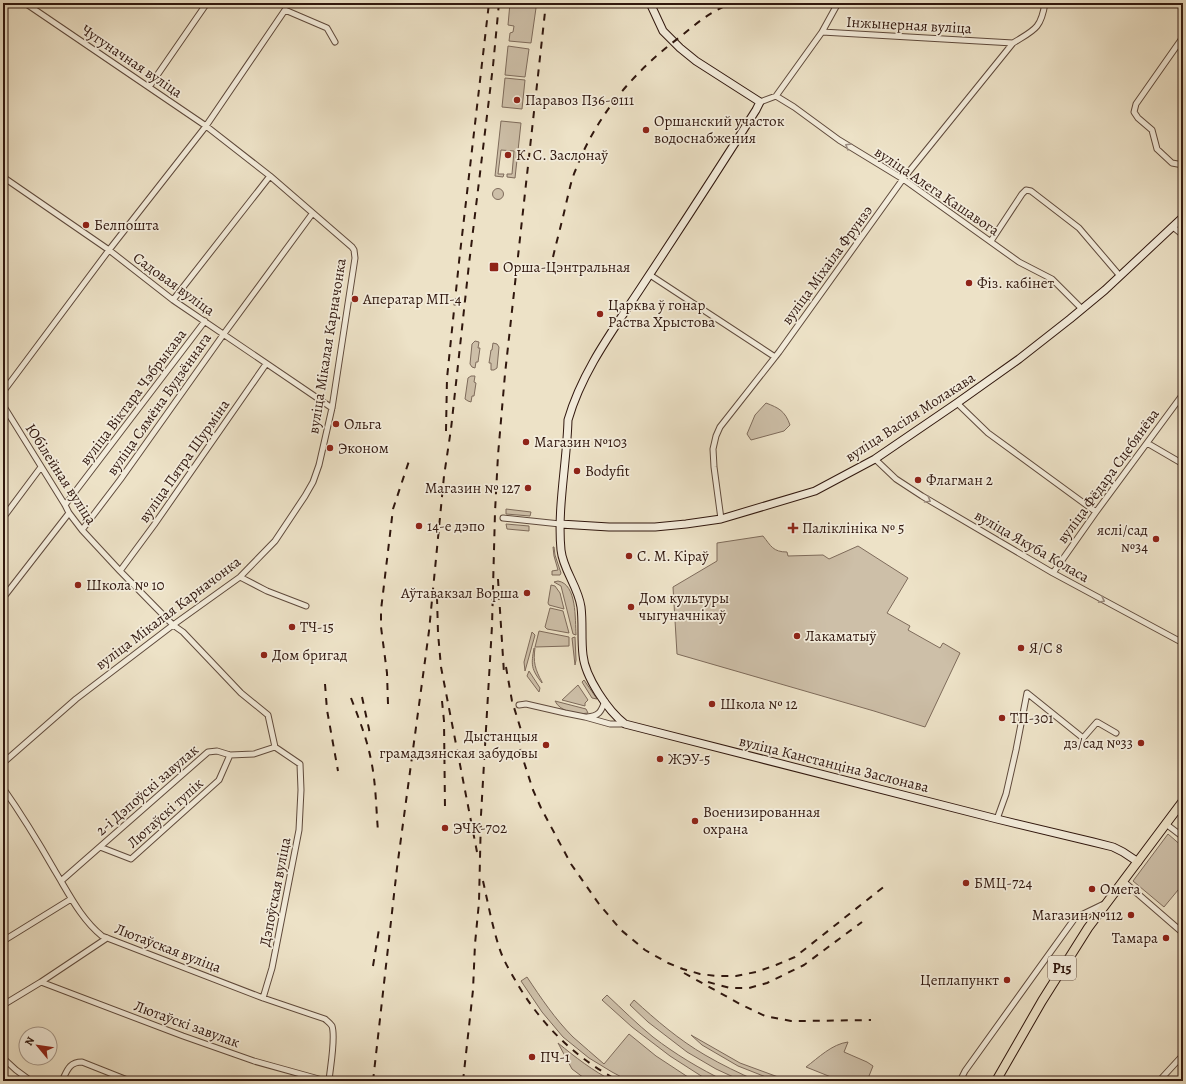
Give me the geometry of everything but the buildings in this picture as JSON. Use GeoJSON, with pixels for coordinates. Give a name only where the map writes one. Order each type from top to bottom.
{"type":"FeatureCollection","features":[{"type":"Feature","properties":{"kind":"main road","name":"Р15"},"geometry":{"type":"LineString","coordinates":[[996,1081],[1053,983],[1084,934],[1183,801]]}},
{"type":"Feature","properties":{"kind":"street","name":"Чугуначная вуліца"},"geometry":{"type":"LineString","coordinates":[[25,3],[206,126],[270,176],[312,214],[352,247]]}},
{"type":"Feature","properties":{"kind":"street"},"geometry":{"type":"LineString","coordinates":[[149,87],[207,3]]}},
{"type":"Feature","properties":{"kind":"street"},"geometry":{"type":"LineString","coordinates":[[650,3],[663,31],[674,41],[696,60],[760,102]]}},
{"type":"Feature","properties":{"kind":"street"},"geometry":{"type":"LineString","coordinates":[[625,724],[617,717],[605,701],[588,675],[585,667],[579,597],[562,556],[560,524],[568,420],[587,372],[691,213],[760,102],[776,96],[822,32],[838,3]]}},
{"type":"Feature","properties":{"kind":"street"},"geometry":{"type":"LineString","coordinates":[[1013,43],[1031,32],[1038,25],[1043,14],[1045,3]]}},
{"type":"Feature","properties":{"kind":"street"},"geometry":{"type":"LineString","coordinates":[[3,392],[109,250],[206,126],[285,10],[327,28],[335,42]]}},
{"type":"Feature","properties":{"kind":"street","name":"Інжынерная вуліца"},"geometry":{"type":"LineString","coordinates":[[822,32],[1013,43]]}},
{"type":"Feature","properties":{"kind":"street"},"geometry":{"type":"LineString","coordinates":[[1183,37],[1136,104],[1134,112],[1138,118],[1152,130],[1158,149],[1172,163],[1183,165]]}},
{"type":"Feature","properties":{"kind":"street","name":"вуліца Міхаіла Фрунзэ"},"geometry":{"type":"LineString","coordinates":[[722,519],[714,467],[713,449],[720,427],[775,357],[903,179],[1013,43]]}},
{"type":"Feature","properties":{"kind":"street","name":"вуліца Алега Кашавога"},"geometry":{"type":"LineString","coordinates":[[776,96],[794,107],[839,140],[903,179],[1019,262],[1052,279],[1082,309]]}},
{"type":"Feature","properties":{"kind":"street"},"geometry":{"type":"LineString","coordinates":[[173,300],[270,176]]}},
{"type":"Feature","properties":{"kind":"street","name":"Садовая вуліца"},"geometry":{"type":"LineString","coordinates":[[4,179],[109,250],[173,300],[223,335],[332,408]]}},
{"type":"Feature","properties":{"kind":"street"},"geometry":{"type":"LineString","coordinates":[[991,241],[1022,194],[1026,190],[1031,191],[1079,228],[1120,276]]}},
{"type":"Feature","properties":{"kind":"street","name":"вуліца Сямёна Будзённага"},"geometry":{"type":"LineString","coordinates":[[82,530],[120,480],[223,335],[312,214]]}},
{"type":"Feature","properties":{"kind":"street","name":"вуліца Васіля Молакава"},"geometry":{"type":"LineString","coordinates":[[503,518],[605,527],[686,524],[722,519],[815,491],[875,459],[958,403],[1019,359],[1105,290],[1183,217]]}},
{"type":"Feature","properties":{"kind":"street"},"geometry":{"type":"LineString","coordinates":[[1173,227],[1183,234]]}},
{"type":"Feature","properties":{"kind":"street","name":"вуліца Мікалая Карначонка"},"geometry":{"type":"LineString","coordinates":[[3,763],[76,699],[173,625],[240,577],[275,540],[305,496],[313,482],[319,465],[332,408],[355,258],[352,247]]}},
{"type":"Feature","properties":{"kind":"street"},"geometry":{"type":"LineString","coordinates":[[650,275],[775,357]]}},
{"type":"Feature","properties":{"kind":"street","name":"вуліца Віктара Чэбрыкава"},"geometry":{"type":"LineString","coordinates":[[65,506],[205,321]]}},
{"type":"Feature","properties":{"kind":"street","name":"вуліца Пятра Шурміна"},"geometry":{"type":"LineString","coordinates":[[120,571],[154,525],[266,364]]}},
{"type":"Feature","properties":{"kind":"street","name":"вуліца Фёдара Сцебянёва"},"geometry":{"type":"LineString","coordinates":[[1053,573],[1183,394]]}},
{"type":"Feature","properties":{"kind":"street"},"geometry":{"type":"LineString","coordinates":[[958,403],[988,433],[1096,512]]}},
{"type":"Feature","properties":{"kind":"street","name":"Юбілейная вуліца"},"geometry":{"type":"LineString","coordinates":[[3,405],[69,513],[82,530],[173,625],[183,632],[240,693],[268,715],[275,747]]}},
{"type":"Feature","properties":{"kind":"street"},"geometry":{"type":"LineString","coordinates":[[1147,443],[1183,464]]}},
{"type":"Feature","properties":{"kind":"street","name":"вуліца Якуба Коласа"},"geometry":{"type":"LineString","coordinates":[[875,459],[896,479],[922,496],[1053,573],[1183,643]]}},
{"type":"Feature","properties":{"kind":"street"},"geometry":{"type":"LineString","coordinates":[[3,518],[41,467]]}},
{"type":"Feature","properties":{"kind":"street"},"geometry":{"type":"LineString","coordinates":[[3,598],[69,513]]}},
{"type":"Feature","properties":{"kind":"street"},"geometry":{"type":"LineString","coordinates":[[240,577],[267,591],[306,606]]}},
{"type":"Feature","properties":{"kind":"street"},"geometry":{"type":"LineString","coordinates":[[997,819],[1006,794],[1027,693],[1083,738],[1097,722],[1116,733]]}},
{"type":"Feature","properties":{"kind":"street"},"geometry":{"type":"LineString","coordinates":[[585,717],[597,714],[603,709],[605,701]]}},
{"type":"Feature","properties":{"kind":"street","name":"вуліца Канстанціна Заслонава"},"geometry":{"type":"LineString","coordinates":[[519,705],[526,704],[610,724],[625,724],[997,819],[1113,847],[1138,862]]}},
{"type":"Feature","properties":{"kind":"street","name":"2-і Дэпоўскі завулак"},"geometry":{"type":"LineString","coordinates":[[61,881],[208,752],[217,751],[230,755],[254,754],[275,747]]}},
{"type":"Feature","properties":{"kind":"street","name":"Дэпоўская вуліца"},"geometry":{"type":"LineString","coordinates":[[263,998],[272,968],[300,830],[300,764],[275,747]]}},
{"type":"Feature","properties":{"kind":"street","name":"Лютаўскі тупік"},"geometry":{"type":"LineString","coordinates":[[100,847],[131,859],[219,780],[230,755]]}},
{"type":"Feature","properties":{"kind":"street","name":"Лютаўская вуліца"},"geometry":{"type":"LineString","coordinates":[[3,788],[19,810],[71,899],[96,931],[102,936],[263,998],[325,1019],[332,1025],[333,1040],[328,1081]]}},
{"type":"Feature","properties":{"kind":"street"},"geometry":{"type":"LineString","coordinates":[[1166,824],[1183,837]]}},
{"type":"Feature","properties":{"kind":"street"},"geometry":{"type":"LineString","coordinates":[[1123,881],[1183,933]]}},
{"type":"Feature","properties":{"kind":"street"},"geometry":{"type":"LineString","coordinates":[[3,941],[71,899]]}},
{"type":"Feature","properties":{"kind":"street"},"geometry":{"type":"LineString","coordinates":[[960,1081],[965,1071],[1075,918],[1105,904]]}},
{"type":"Feature","properties":{"kind":"street"},"geometry":{"type":"LineString","coordinates":[[3,1005],[41,982],[107,938]]}},
{"type":"Feature","properties":{"kind":"street","name":"Лютаўскі завулак"},"geometry":{"type":"LineString","coordinates":[[41,982],[183,1036],[254,1061],[328,1081]]}},
{"type":"Feature","properties":{"kind":"street"},"geometry":{"type":"LineString","coordinates":[[1159,1081],[1183,1055]]}},
{"type":"Feature","properties":{"kind":"street"},"geometry":{"type":"LineString","coordinates":[[3,1058],[31,1081]]}},
{"type":"Feature","properties":{"kind":"street"},"geometry":{"type":"LineString","coordinates":[[62,1081],[72,1064],[82,1062],[130,1081]]}},
{"type":"Feature","properties":{"kind":"shaded area"},"geometry":{"type":"Polygon","coordinates":[[[510,3],[535,3],[536,8],[531,43],[509,41],[510,33],[513,32],[514,26],[508,25],[510,3]]]}},
{"type":"Feature","properties":{"kind":"shaded area"},"geometry":{"type":"Polygon","coordinates":[[[508,46],[529,49],[525,77],[505,75],[508,46]]]}},
{"type":"Feature","properties":{"kind":"shaded area"},"geometry":{"type":"Polygon","coordinates":[[[505,78],[525,80],[522,109],[502,107],[505,78]]]}},
{"type":"Feature","properties":{"kind":"shaded area"},"geometry":{"type":"Polygon","coordinates":[[[501,121],[521,123],[515,178],[507,177],[507,174],[512,174],[514,151],[501,150],[498,174],[504,174],[503,177],[495,176],[501,121]]]}},
{"type":"Feature","properties":{"kind":"shaded area"},"geometry":{"type":"Polygon","coordinates":[[[498,188],[502,190],[504,194],[502,198],[498,200],[494,198],[492,194],[494,190],[498,188]]]}},
{"type":"Feature","properties":{"kind":"shaded area"},"geometry":{"type":"Polygon","coordinates":[[[475,341],[479,342],[478,348],[480,348],[478,362],[476,362],[475,368],[470,364],[472,344],[475,341]]]}},
{"type":"Feature","properties":{"kind":"shaded area"},"geometry":{"type":"Polygon","coordinates":[[[493,343],[497,344],[499,347],[497,368],[491,370],[491,363],[489,363],[493,343]]]}},
{"type":"Feature","properties":{"kind":"shaded area"},"geometry":{"type":"Polygon","coordinates":[[[475,376],[474,382],[476,383],[474,396],[472,396],[471,402],[465,399],[468,378],[475,376]]]}},
{"type":"Feature","properties":{"kind":"shaded area"},"geometry":{"type":"Polygon","coordinates":[[[766,403],[784,413],[790,425],[784,431],[751,440],[747,434],[755,415],[766,403]]]}},
{"type":"Feature","properties":{"kind":"shaded area"},"geometry":{"type":"Polygon","coordinates":[[[506,509],[531,512],[530,516],[506,514],[506,509]]]}},
{"type":"Feature","properties":{"kind":"shaded area"},"geometry":{"type":"Polygon","coordinates":[[[506,524],[529,526],[529,531],[507,529],[506,524]]]}},
{"type":"Feature","properties":{"kind":"shaded area","name":"Лакаматыў"},"geometry":{"type":"Polygon","coordinates":[[[763,536],[775,550],[787,552],[788,556],[823,555],[829,559],[858,546],[908,578],[887,613],[910,626],[908,630],[940,648],[943,643],[960,653],[925,727],[677,654],[673,587],[717,561],[717,543],[763,536]]]}},
{"type":"Feature","properties":{"kind":"shaded area"},"geometry":{"type":"Polygon","coordinates":[[[553,547],[561,573],[560,575],[552,575],[552,571],[558,570],[553,547]]]}},
{"type":"Feature","properties":{"kind":"shaded area"},"geometry":{"type":"Polygon","coordinates":[[[558,581],[569,588],[572,595],[575,612],[576,635],[573,634],[561,586],[554,582],[558,581]]]}},
{"type":"Feature","properties":{"kind":"shaded area"},"geometry":{"type":"Polygon","coordinates":[[[551,585],[555,586],[560,593],[564,609],[549,605],[551,585]]]}},
{"type":"Feature","properties":{"kind":"shaded area"},"geometry":{"type":"Polygon","coordinates":[[[550,608],[563,611],[569,633],[547,629],[545,627],[550,608]]]}},
{"type":"Feature","properties":{"kind":"shaded area"},"geometry":{"type":"Polygon","coordinates":[[[539,631],[569,637],[569,646],[535,647],[539,631]]]}},
{"type":"Feature","properties":{"kind":"shaded area"},"geometry":{"type":"Polygon","coordinates":[[[532,632],[535,635],[525,671],[524,662],[532,632]]]}},
{"type":"Feature","properties":{"kind":"shaded area"},"geometry":{"type":"Polygon","coordinates":[[[575,637],[576,660],[575,665],[572,638],[575,637]]]}},
{"type":"Feature","properties":{"kind":"shaded area"},"geometry":{"type":"Polygon","coordinates":[[[534,648],[535,665],[542,683],[533,667],[532,659],[534,648]]]}},
{"type":"Feature","properties":{"kind":"shaded area"},"geometry":{"type":"Polygon","coordinates":[[[529,671],[540,688],[539,692],[527,676],[529,671]]]}},
{"type":"Feature","properties":{"kind":"shaded area"},"geometry":{"type":"Polygon","coordinates":[[[584,680],[597,699],[592,698],[582,682],[584,680]]]}},
{"type":"Feature","properties":{"kind":"shaded area"},"geometry":{"type":"Polygon","coordinates":[[[578,685],[588,700],[585,703],[585,706],[562,700],[578,685]]]}},
{"type":"Feature","properties":{"kind":"shaded area"},"geometry":{"type":"Polygon","coordinates":[[[555,701],[586,709],[588,713],[579,714],[570,712],[561,708],[555,701]]]}},
{"type":"Feature","properties":{"kind":"shaded area"},"geometry":{"type":"Polygon","coordinates":[[[1168,834],[1183,847],[1183,884],[1164,907],[1133,881],[1168,834]]]}},
{"type":"Feature","properties":{"kind":"shaded area"},"geometry":{"type":"Polygon","coordinates":[[[527,977],[548,1008],[566,1030],[604,1064],[629,1034],[656,1056],[694,1081],[629,1081],[589,1058],[563,1037],[542,1012],[521,981],[527,977]]]}},
{"type":"Feature","properties":{"kind":"shaded area"},"geometry":{"type":"Polygon","coordinates":[[[607,995],[641,1027],[661,1043],[688,1061],[725,1081],[709,1081],[670,1056],[632,1027],[602,1000],[607,995]]]}},
{"type":"Feature","properties":{"kind":"shaded area"},"geometry":{"type":"Polygon","coordinates":[[[634,1000],[668,1029],[695,1049],[724,1066],[757,1081],[742,1081],[716,1069],[687,1052],[648,1022],[630,1005],[634,1000]]]}},
{"type":"Feature","properties":{"kind":"shaded area"},"geometry":{"type":"Polygon","coordinates":[[[691,1035],[740,1063],[789,1081],[776,1081],[738,1066],[702,1045],[691,1035]]]}},
{"type":"Feature","properties":{"kind":"shaded area"},"geometry":{"type":"Polygon","coordinates":[[[848,1042],[844,1052],[873,1066],[867,1081],[841,1081],[806,1067],[836,1045],[848,1042]]]}},
{"type":"Feature","properties":{"kind":"shaded area"},"geometry":{"type":"Polygon","coordinates":[[[558,1043],[584,1064],[613,1081],[588,1081],[572,1069],[558,1043]]]}},
{"type":"Feature","properties":{"kind":"railway"},"geometry":{"type":"LineString","coordinates":[[446,431],[447,378],[489,3]]}},
{"type":"Feature","properties":{"kind":"railway"},"geometry":{"type":"LineString","coordinates":[[373,1081],[397,868],[429,631],[444,476],[451,429],[499,3]]}},
{"type":"Feature","properties":{"kind":"railway"},"geometry":{"type":"LineString","coordinates":[[463,1081],[473,990],[479,902],[481,815],[492,626],[498,455],[505,374],[546,3]]}},
{"type":"Feature","properties":{"kind":"railway"},"geometry":{"type":"LineString","coordinates":[[553,257],[574,173],[584,149],[606,113],[633,79],[663,50],[705,17],[718,9],[733,3]]}},
{"type":"Feature","properties":{"kind":"railway"},"geometry":{"type":"LineString","coordinates":[[388,704],[387,673],[381,627],[381,610],[393,509],[410,458]]}},
{"type":"Feature","properties":{"kind":"railway"},"geometry":{"type":"LineString","coordinates":[[498,579],[504,673]]}},
{"type":"Feature","properties":{"kind":"railway"},"geometry":{"type":"LineString","coordinates":[[437,597],[441,667],[477,852]]}},
{"type":"Feature","properties":{"kind":"railway"},"geometry":{"type":"LineString","coordinates":[[506,667],[512,701],[521,730],[520,748],[533,790],[541,808],[571,864],[599,904],[621,930],[645,950],[668,963],[700,974],[736,976],[756,972],[795,957],[886,885]]}},
{"type":"Feature","properties":{"kind":"railway"},"geometry":{"type":"LineString","coordinates":[[325,684],[327,710],[338,771]]}},
{"type":"Feature","properties":{"kind":"railway"},"geometry":{"type":"LineString","coordinates":[[362,697],[370,738]]}},
{"type":"Feature","properties":{"kind":"railway"},"geometry":{"type":"LineString","coordinates":[[351,698],[365,737],[373,769],[378,831]]}},
{"type":"Feature","properties":{"kind":"railway"},"geometry":{"type":"LineString","coordinates":[[442,701],[444,721],[445,809]]}},
{"type":"Feature","properties":{"kind":"railway"},"geometry":{"type":"LineString","coordinates":[[483,881],[492,922],[501,952],[505,962],[528,1001],[550,1028],[575,1052],[603,1072],[619,1081]]}},
{"type":"Feature","properties":{"kind":"railway"},"geometry":{"type":"LineString","coordinates":[[708,982],[730,988],[749,988],[767,983],[804,965],[862,922]]}},
{"type":"Feature","properties":{"kind":"railway"},"geometry":{"type":"LineString","coordinates":[[373,966],[379,929]]}},
{"type":"Feature","properties":{"kind":"railway"},"geometry":{"type":"LineString","coordinates":[[684,973],[765,1016],[791,1021],[871,1020]]}},
{"type":"Feature","properties":{"kind":"place","name":"Паравоз П36-0111"},"geometry":{"type":"Point","coordinates":[517,100]}},
{"type":"Feature","properties":{"kind":"place","name":"Оршанский участок водоснабжения"},"geometry":{"type":"Point","coordinates":[646,130]}},
{"type":"Feature","properties":{"kind":"place","name":"К. С. Заслонаў"},"geometry":{"type":"Point","coordinates":[508,155]}},
{"type":"Feature","properties":{"kind":"place","name":"Белпошта"},"geometry":{"type":"Point","coordinates":[86,225]}},
{"type":"Feature","properties":{"kind":"place","name":"Орша-Цэнтральная"},"geometry":{"type":"Point","coordinates":[494,267]}},
{"type":"Feature","properties":{"kind":"place","name":"Фіз. кабінет"},"geometry":{"type":"Point","coordinates":[969,283]}},
{"type":"Feature","properties":{"kind":"place","name":"Аператар МП-4"},"geometry":{"type":"Point","coordinates":[355,299]}},
{"type":"Feature","properties":{"kind":"place","name":"Царква ў гонар Раства Хрыстова"},"geometry":{"type":"Point","coordinates":[600,314]}},
{"type":"Feature","properties":{"kind":"place","name":"Ольга"},"geometry":{"type":"Point","coordinates":[336,424]}},
{"type":"Feature","properties":{"kind":"place","name":"Магазин №103"},"geometry":{"type":"Point","coordinates":[526,442]}},
{"type":"Feature","properties":{"kind":"place","name":"Эконом"},"geometry":{"type":"Point","coordinates":[330,448]}},
{"type":"Feature","properties":{"kind":"place","name":"Bodyfit"},"geometry":{"type":"Point","coordinates":[577,471]}},
{"type":"Feature","properties":{"kind":"place","name":"Флагман 2"},"geometry":{"type":"Point","coordinates":[918,480]}},
{"type":"Feature","properties":{"kind":"place","name":"Магазин № 127"},"geometry":{"type":"Point","coordinates":[528,488]}},
{"type":"Feature","properties":{"kind":"place","name":"14-е дэпо"},"geometry":{"type":"Point","coordinates":[419,526]}},
{"type":"Feature","properties":{"kind":"place","name":"Паліклініка № 5"},"geometry":{"type":"Point","coordinates":[793,528]}},
{"type":"Feature","properties":{"kind":"place","name":"яслі/сад №34"},"geometry":{"type":"Point","coordinates":[1156,539]}},
{"type":"Feature","properties":{"kind":"place","name":"С. М. Кіраў"},"geometry":{"type":"Point","coordinates":[629,556]}},
{"type":"Feature","properties":{"kind":"place","name":"Школа № 10"},"geometry":{"type":"Point","coordinates":[78,585]}},
{"type":"Feature","properties":{"kind":"place","name":"Аўтавакзал Ворша"},"geometry":{"type":"Point","coordinates":[527,593]}},
{"type":"Feature","properties":{"kind":"place","name":"Дом культуры чыгуначнікаў"},"geometry":{"type":"Point","coordinates":[631,607]}},
{"type":"Feature","properties":{"kind":"place","name":"ТЧ-15"},"geometry":{"type":"Point","coordinates":[292,627]}},
{"type":"Feature","properties":{"kind":"place","name":"Лакаматыў"},"geometry":{"type":"Point","coordinates":[797,636]}},
{"type":"Feature","properties":{"kind":"place","name":"Я/С 8"},"geometry":{"type":"Point","coordinates":[1021,648]}},
{"type":"Feature","properties":{"kind":"place","name":"Дом бригад"},"geometry":{"type":"Point","coordinates":[264,655]}},
{"type":"Feature","properties":{"kind":"place","name":"Школа № 12"},"geometry":{"type":"Point","coordinates":[712,704]}},
{"type":"Feature","properties":{"kind":"place","name":"ТП-301"},"geometry":{"type":"Point","coordinates":[1002,718]}},
{"type":"Feature","properties":{"kind":"place","name":"дз/сад №33"},"geometry":{"type":"Point","coordinates":[1141,743]}},
{"type":"Feature","properties":{"kind":"place","name":"Дыстанцыя грамадзянская забудовы"},"geometry":{"type":"Point","coordinates":[546,745]}},
{"type":"Feature","properties":{"kind":"place","name":"ЖЭУ-5"},"geometry":{"type":"Point","coordinates":[660,759]}},
{"type":"Feature","properties":{"kind":"place","name":"Военизированная охрана"},"geometry":{"type":"Point","coordinates":[695,821]}},
{"type":"Feature","properties":{"kind":"place","name":"ЭЧК-702"},"geometry":{"type":"Point","coordinates":[445,828]}},
{"type":"Feature","properties":{"kind":"place","name":"БМЦ-724"},"geometry":{"type":"Point","coordinates":[966,883]}},
{"type":"Feature","properties":{"kind":"place","name":"Омега"},"geometry":{"type":"Point","coordinates":[1092,889]}},
{"type":"Feature","properties":{"kind":"place","name":"Магазин №112"},"geometry":{"type":"Point","coordinates":[1131,915]}},
{"type":"Feature","properties":{"kind":"place","name":"Тамара"},"geometry":{"type":"Point","coordinates":[1166,938]}},
{"type":"Feature","properties":{"kind":"place","name":"Цеплапункт"},"geometry":{"type":"Point","coordinates":[1007,980]}},
{"type":"Feature","properties":{"kind":"place","name":"ПЧ-1"},"geometry":{"type":"Point","coordinates":[532,1057]}}]}
